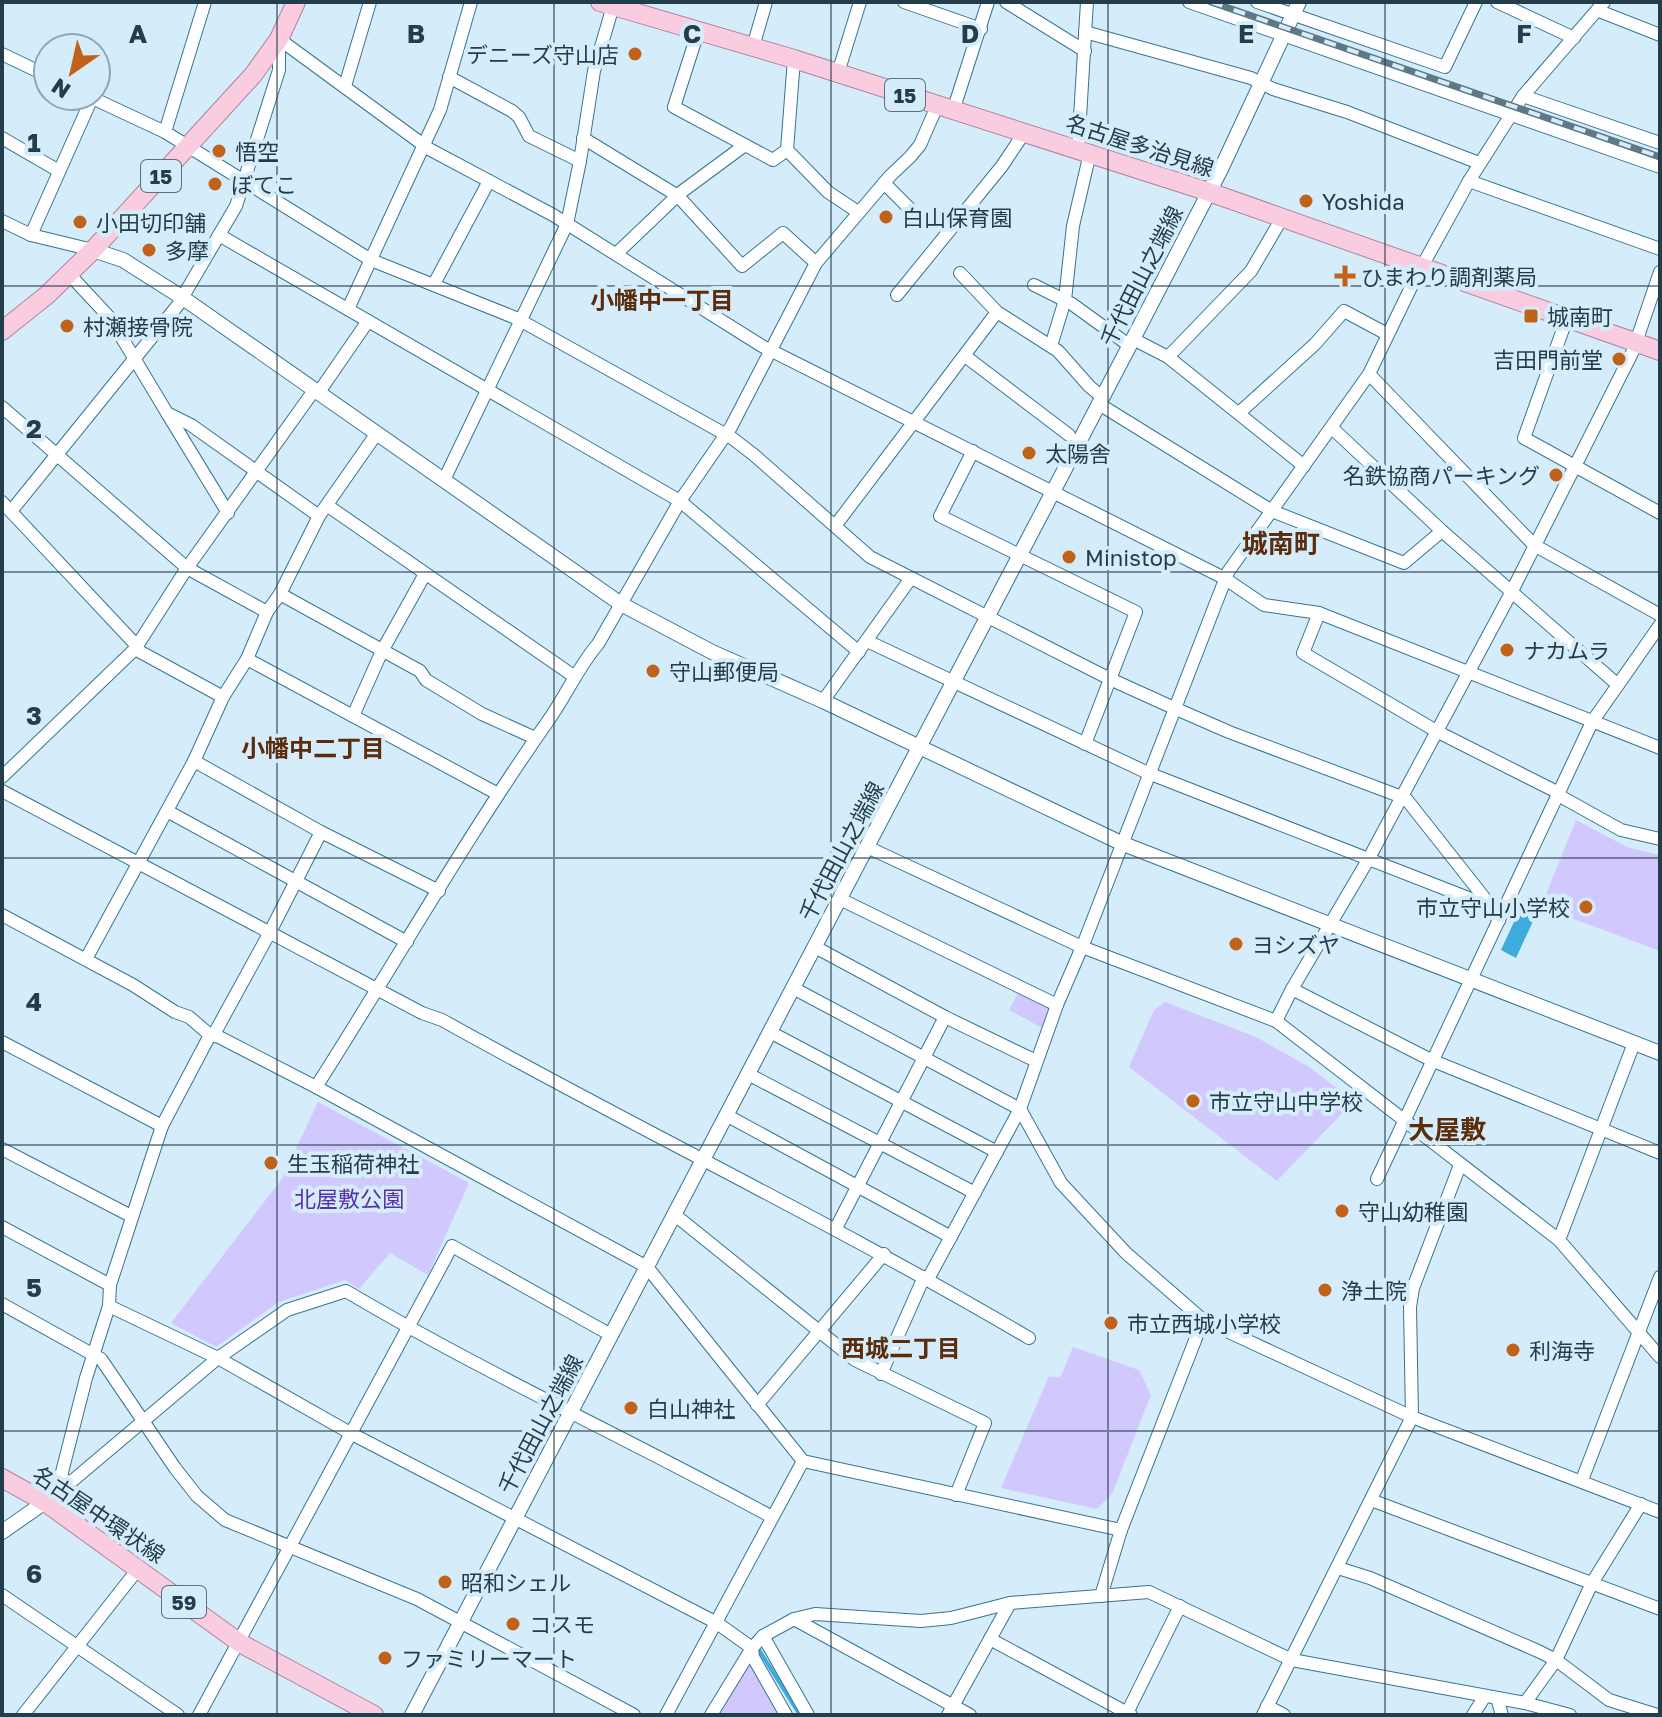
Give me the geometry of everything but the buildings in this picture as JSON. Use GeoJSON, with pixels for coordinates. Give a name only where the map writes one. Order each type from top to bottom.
{"type":"FeatureCollection","features":[{"type":"Feature","properties":{"kind":"main road","name":"15"},"geometry":{"type":"LineString","coordinates":[[2,331],[47,295],[93,250],[253,75],[279,39],[296,2]]}},
{"type":"Feature","properties":{"kind":"main road","name":"名古屋多治見線"},"geometry":{"type":"LineString","coordinates":[[613,4],[1209,192],[1660,351]]}},
{"type":"Feature","properties":{"kind":"main road","name":"名古屋中環状線"},"geometry":{"type":"LineString","coordinates":[[2,1478],[45,1502],[240,1643],[374,1715]]}},
{"type":"Feature","properties":{"kind":"street"},"geometry":{"type":"LineString","coordinates":[[165,132],[205,2]]}},
{"type":"Feature","properties":{"kind":"street"},"geometry":{"type":"LineString","coordinates":[[345,86],[370,2]]}},
{"type":"Feature","properties":{"kind":"street"},"geometry":{"type":"LineString","coordinates":[[348,309],[440,110],[471,2]]}},
{"type":"Feature","properties":{"kind":"street"},"geometry":{"type":"LineString","coordinates":[[753,47],[766,2]]}},
{"type":"Feature","properties":{"kind":"street"},"geometry":{"type":"LineString","coordinates":[[838,73],[860,2]]}},
{"type":"Feature","properties":{"kind":"street"},"geometry":{"type":"LineString","coordinates":[[904,2],[981,29]]}},
{"type":"Feature","properties":{"kind":"street"},"geometry":{"type":"LineString","coordinates":[[316,1087],[498,794],[621,604],[680,501],[726,436],[816,263],[920,145],[945,108],[981,29],[988,2]]}},
{"type":"Feature","properties":{"kind":"street"},"geometry":{"type":"LineString","coordinates":[[1006,2],[1085,51]]}},
{"type":"Feature","properties":{"kind":"street"},"geometry":{"type":"LineString","coordinates":[[1051,346],[1065,300],[1084,152],[1087,2]]}},
{"type":"Feature","properties":{"kind":"street"},"geometry":{"type":"LineString","coordinates":[[1189,2],[1660,167]]}},
{"type":"Feature","properties":{"kind":"street"},"geometry":{"type":"LineString","coordinates":[[1257,2],[1296,8],[1445,67],[1476,2]]}},
{"type":"Feature","properties":{"kind":"street"},"geometry":{"type":"LineString","coordinates":[[1497,2],[1574,38]]}},
{"type":"Feature","properties":{"kind":"street"},"geometry":{"type":"LineString","coordinates":[[444,480],[567,224],[594,71],[613,4]]}},
{"type":"Feature","properties":{"kind":"street"},"geometry":{"type":"LineString","coordinates":[[881,1374],[926,1278],[1020,1109],[1057,1005],[1224,578],[1369,374],[1421,268],[1469,181],[1523,96],[1602,6],[1660,35]]}},
{"type":"Feature","properties":{"kind":"street","name":"千代田山之端線"},"geometry":{"type":"LineString","coordinates":[[412,1715],[1054,493],[1209,192],[1296,8]]}},
{"type":"Feature","properties":{"kind":"street"},"geometry":{"type":"LineString","coordinates":[[698,32],[674,107],[773,160],[787,150]]}},
{"type":"Feature","properties":{"kind":"street"},"geometry":{"type":"LineString","coordinates":[[1085,32],[1239,74],[1479,163]]}},
{"type":"Feature","properties":{"kind":"street"},"geometry":{"type":"LineString","coordinates":[[279,39],[424,146],[567,224],[771,351],[1224,578],[1264,605],[1319,613],[1660,748]]}},
{"type":"Feature","properties":{"kind":"street"},"geometry":{"type":"LineString","coordinates":[[223,697],[136,648],[7,506],[57,454],[183,298],[236,206],[279,70],[279,39]]}},
{"type":"Feature","properties":{"kind":"street"},"geometry":{"type":"LineString","coordinates":[[2,54],[32,68]]}},
{"type":"Feature","properties":{"kind":"street"},"geometry":{"type":"LineString","coordinates":[[794,59],[787,150],[828,192],[858,212]]}},
{"type":"Feature","properties":{"kind":"street"},"geometry":{"type":"LineString","coordinates":[[449,77],[512,111],[519,117],[529,136],[580,161]]}},
{"type":"Feature","properties":{"kind":"street"},"geometry":{"type":"LineString","coordinates":[[1523,96],[1660,143]]}},
{"type":"Feature","properties":{"kind":"street"},"geometry":{"type":"LineString","coordinates":[[112,107],[165,132],[371,260],[522,321],[726,436],[754,455],[870,557],[1110,679],[1174,708],[1402,797],[1425,822],[1499,921]]}},
{"type":"Feature","properties":{"kind":"street"},"geometry":{"type":"LineString","coordinates":[[31,235],[84,112]]}},
{"type":"Feature","properties":{"kind":"street"},"geometry":{"type":"LineString","coordinates":[[897,295],[1002,166],[1024,133]]}},
{"type":"Feature","properties":{"kind":"street"},"geometry":{"type":"LineString","coordinates":[[2,138],[59,171]]}},
{"type":"Feature","properties":{"kind":"street"},"geometry":{"type":"LineString","coordinates":[[583,138],[678,196],[742,266],[783,233],[816,263]]}},
{"type":"Feature","properties":{"kind":"street"},"geometry":{"type":"LineString","coordinates":[[616,254],[678,196],[745,145]]}},
{"type":"Feature","properties":{"kind":"street"},"geometry":{"type":"LineString","coordinates":[[434,284],[489,181]]}},
{"type":"Feature","properties":{"kind":"street"},"geometry":{"type":"LineString","coordinates":[[1469,181],[1660,249]]}},
{"type":"Feature","properties":{"kind":"street"},"geometry":{"type":"LineString","coordinates":[[884,183],[911,210]]}},
{"type":"Feature","properties":{"kind":"street"},"geometry":{"type":"LineString","coordinates":[[1168,357],[1251,271],[1282,218]]}},
{"type":"Feature","properties":{"kind":"street"},"geometry":{"type":"LineString","coordinates":[[2,221],[31,235],[123,260],[183,298],[621,604],[712,652],[823,701],[1121,843],[1660,1053]]}},
{"type":"Feature","properties":{"kind":"street"},"geometry":{"type":"LineString","coordinates":[[219,235],[680,501],[863,646],[954,682],[1148,773],[1489,906]]}},
{"type":"Feature","properties":{"kind":"street"},"geometry":{"type":"LineString","coordinates":[[1276,1021],[1368,860],[1512,591],[1635,343],[1660,272]]}},
{"type":"Feature","properties":{"kind":"street"},"geometry":{"type":"LineString","coordinates":[[960,273],[997,312],[1051,346],[1101,401],[1272,511],[1404,563],[1442,531]]}},
{"type":"Feature","properties":{"kind":"street"},"geometry":{"type":"LineString","coordinates":[[69,274],[110,318],[228,513]]}},
{"type":"Feature","properties":{"kind":"street"},"geometry":{"type":"LineString","coordinates":[[1034,285],[1065,300],[1132,342],[1168,357],[1304,466]]}},
{"type":"Feature","properties":{"kind":"street"},"geometry":{"type":"LineString","coordinates":[[1239,413],[1315,344],[1344,311],[1387,334]]}},
{"type":"Feature","properties":{"kind":"street"},"geometry":{"type":"LineString","coordinates":[[835,526],[997,312]]}},
{"type":"Feature","properties":{"kind":"street"},"geometry":{"type":"LineString","coordinates":[[1567,318],[1524,438],[1660,513]]}},
{"type":"Feature","properties":{"kind":"street"},"geometry":{"type":"LineString","coordinates":[[2,777],[136,648],[187,568],[368,321]]}},
{"type":"Feature","properties":{"kind":"street"},"geometry":{"type":"LineString","coordinates":[[965,356],[1069,435]]}},
{"type":"Feature","properties":{"kind":"street"},"geometry":{"type":"LineString","coordinates":[[1369,374],[1534,545],[1660,615]]}},
{"type":"Feature","properties":{"kind":"street"},"geometry":{"type":"LineString","coordinates":[[2,407],[187,568],[267,612]]}},
{"type":"Feature","properties":{"kind":"street"},"geometry":{"type":"LineString","coordinates":[[167,413],[191,425],[257,470],[425,574],[575,677]]}},
{"type":"Feature","properties":{"kind":"street"},"geometry":{"type":"LineString","coordinates":[[1332,428],[1442,531],[1618,685]]}},
{"type":"Feature","properties":{"kind":"street"},"geometry":{"type":"LineString","coordinates":[[86,959],[194,761],[223,697],[247,659],[267,612],[280,594],[323,511],[377,433]]}},
{"type":"Feature","properties":{"kind":"street"},"geometry":{"type":"LineString","coordinates":[[973,451],[940,516],[1136,612],[1085,744]]}},
{"type":"Feature","properties":{"kind":"street"},"geometry":{"type":"LineString","coordinates":[[353,716],[382,651],[425,574]]}},
{"type":"Feature","properties":{"kind":"street"},"geometry":{"type":"LineString","coordinates":[[823,701],[911,578]]}},
{"type":"Feature","properties":{"kind":"street"},"geometry":{"type":"LineString","coordinates":[[280,594],[420,671],[426,680],[482,714],[535,738]]}},
{"type":"Feature","properties":{"kind":"street"},"geometry":{"type":"LineString","coordinates":[[1319,613],[1303,653],[1438,732],[1621,830],[1660,839]]}},
{"type":"Feature","properties":{"kind":"street"},"geometry":{"type":"LineString","coordinates":[[1377,1179],[1592,722],[1618,685],[1655,644],[1660,625]]}},
{"type":"Feature","properties":{"kind":"street"},"geometry":{"type":"LineString","coordinates":[[247,659],[498,794]]}},
{"type":"Feature","properties":{"kind":"street"},"geometry":{"type":"LineString","coordinates":[[194,761],[321,832],[439,891]]}},
{"type":"Feature","properties":{"kind":"street"},"geometry":{"type":"LineString","coordinates":[[2,791],[422,1013],[442,1020],[630,1123],[836,1228],[1029,1338]]}},
{"type":"Feature","properties":{"kind":"street"},"geometry":{"type":"LineString","coordinates":[[167,811],[407,942]]}},
{"type":"Feature","properties":{"kind":"street"},"geometry":{"type":"LineString","coordinates":[[2,1532],[45,1502],[60,1480],[109,1306],[110,1285],[162,1126],[270,932],[321,832]]}},
{"type":"Feature","properties":{"kind":"street"},"geometry":{"type":"LineString","coordinates":[[867,847],[1082,947],[1276,1021],[1559,1240],[1660,1357]]}},
{"type":"Feature","properties":{"kind":"street"},"geometry":{"type":"LineString","coordinates":[[840,899],[1057,1005]]}},
{"type":"Feature","properties":{"kind":"street"},"geometry":{"type":"LineString","coordinates":[[2,915],[189,1017],[212,1035],[316,1087],[647,1267],[803,1461],[1121,1530]]}},
{"type":"Feature","properties":{"kind":"street"},"geometry":{"type":"LineString","coordinates":[[815,947],[945,1017],[1036,1061]]}},
{"type":"Feature","properties":{"kind":"street"},"geometry":{"type":"LineString","coordinates":[[793,988],[1020,1109],[1061,1183],[1126,1253],[1203,1320],[1412,1417],[1660,1512]]}},
{"type":"Feature","properties":{"kind":"street"},"geometry":{"type":"LineString","coordinates":[[1292,989],[1431,1060],[1660,1153]]}},
{"type":"Feature","properties":{"kind":"street"},"geometry":{"type":"LineString","coordinates":[[836,1228],[945,1017]]}},
{"type":"Feature","properties":{"kind":"street"},"geometry":{"type":"LineString","coordinates":[[770,1032],[997,1152]]}},
{"type":"Feature","properties":{"kind":"street"},"geometry":{"type":"LineString","coordinates":[[2,1042],[162,1126]]}},
{"type":"Feature","properties":{"kind":"street"},"geometry":{"type":"LineString","coordinates":[[1559,1240],[1634,1043]]}},
{"type":"Feature","properties":{"kind":"street"},"geometry":{"type":"LineString","coordinates":[[748,1074],[975,1193]]}},
{"type":"Feature","properties":{"kind":"street"},"geometry":{"type":"LineString","coordinates":[[726,1115],[951,1237]]}},
{"type":"Feature","properties":{"kind":"street"},"geometry":{"type":"LineString","coordinates":[[2,1149],[131,1216]]}},
{"type":"Feature","properties":{"kind":"street"},"geometry":{"type":"LineString","coordinates":[[1284,1715],[1265,1711],[1412,1417],[1410,1307],[1413,1288],[1460,1165]]}},
{"type":"Feature","properties":{"kind":"street"},"geometry":{"type":"LineString","coordinates":[[675,1215],[855,1360],[985,1423],[956,1495]]}},
{"type":"Feature","properties":{"kind":"street"},"geometry":{"type":"LineString","coordinates":[[2,1227],[110,1285]]}},
{"type":"Feature","properties":{"kind":"street"},"geometry":{"type":"LineString","coordinates":[[199,1715],[452,1246],[611,1335]]}},
{"type":"Feature","properties":{"kind":"street"},"geometry":{"type":"LineString","coordinates":[[757,1405],[884,1254]]}},
{"type":"Feature","properties":{"kind":"street"},"geometry":{"type":"LineString","coordinates":[[1582,1480],[1660,1277]]}},
{"type":"Feature","properties":{"kind":"street"},"geometry":{"type":"LineString","coordinates":[[60,1480],[71,1482],[218,1358],[287,1310],[346,1291],[409,1328],[772,1517]]}},
{"type":"Feature","properties":{"kind":"street"},"geometry":{"type":"LineString","coordinates":[[2,1304],[101,1359],[175,1468],[225,1520],[417,1599],[634,1715]]}},
{"type":"Feature","properties":{"kind":"street"},"geometry":{"type":"LineString","coordinates":[[109,1306],[218,1358],[352,1434],[717,1623],[752,1648],[753,1657],[786,1715]]}},
{"type":"Feature","properties":{"kind":"street"},"geometry":{"type":"LineString","coordinates":[[1101,1596],[1121,1530],[1203,1320]]}},
{"type":"Feature","properties":{"kind":"street"},"geometry":{"type":"LineString","coordinates":[[666,1715],[803,1461]]}},
{"type":"Feature","properties":{"kind":"street"},"geometry":{"type":"LineString","coordinates":[[1371,1500],[1660,1609]]}},
{"type":"Feature","properties":{"kind":"street"},"geometry":{"type":"LineString","coordinates":[[1525,1703],[1556,1660],[1592,1583],[1641,1504]]}},
{"type":"Feature","properties":{"kind":"street"},"geometry":{"type":"LineString","coordinates":[[1338,1568],[1370,1578],[1556,1660],[1609,1700],[1657,1715]]}},
{"type":"Feature","properties":{"kind":"street"},"geometry":{"type":"LineString","coordinates":[[23,1715],[138,1569]]}},
{"type":"Feature","properties":{"kind":"street"},"geometry":{"type":"LineString","coordinates":[[711,1715],[752,1648],[763,1636],[794,1619],[815,1614],[921,1621],[951,1618],[1010,1603],[1149,1592],[1292,1660],[1525,1703],[1570,1715]]}},
{"type":"Feature","properties":{"kind":"street"},"geometry":{"type":"LineString","coordinates":[[2,1595],[156,1709],[178,1715]]}},
{"type":"Feature","properties":{"kind":"street"},"geometry":{"type":"LineString","coordinates":[[951,1710],[1010,1603]]}},
{"type":"Feature","properties":{"kind":"street"},"geometry":{"type":"LineString","coordinates":[[990,1639],[1128,1714],[1180,1606]]}},
{"type":"Feature","properties":{"kind":"street"},"geometry":{"type":"LineString","coordinates":[[794,1619],[951,1710],[970,1715]]}},
{"type":"Feature","properties":{"kind":"street"},"geometry":{"type":"LineString","coordinates":[[763,1636],[808,1715]]}},
{"type":"Feature","properties":{"kind":"street"},"geometry":{"type":"LineString","coordinates":[[1475,1714],[1491,1697]]}},
{"type":"Feature","properties":{"kind":"street"},"geometry":{"type":"LineString","coordinates":[[1491,1697],[1502,1715]]}},
{"type":"Feature","properties":{"kind":"green space"},"geometry":{"type":"Polygon","coordinates":[[[1576,820],[1627,847],[1660,855],[1660,951],[1541,907],[1576,820]]]}},
{"type":"Feature","properties":{"kind":"green space"},"geometry":{"type":"Polygon","coordinates":[[[1018,993],[1049,1007],[1042,1028],[1009,1010],[1018,993]]]}},
{"type":"Feature","properties":{"kind":"green space"},"geometry":{"type":"Polygon","coordinates":[[[1165,1002],[1256,1037],[1309,1067],[1354,1101],[1277,1181],[1129,1067],[1154,1010],[1165,1002]]]}},
{"type":"Feature","properties":{"kind":"green space","name":"北屋敷公園"},"geometry":{"type":"Polygon","coordinates":[[[318,1102],[469,1183],[428,1275],[390,1253],[359,1289],[345,1280],[279,1302],[216,1347],[171,1323],[281,1180],[318,1102]]]}},
{"type":"Feature","properties":{"kind":"green space"},"geometry":{"type":"Polygon","coordinates":[[[1073,1347],[1139,1370],[1151,1395],[1112,1494],[1097,1509],[1001,1488],[1049,1376],[1060,1378],[1073,1347]]]}},
{"type":"Feature","properties":{"kind":"green space"},"geometry":{"type":"Polygon","coordinates":[[[750,1660],[784,1715],[715,1715],[750,1660]]]}},
{"type":"Feature","properties":{"kind":"water"},"geometry":{"type":"Polygon","coordinates":[[[1519,911],[1534,919],[1516,958],[1501,950],[1519,911]]]}},
{"type":"Feature","properties":{"kind":"waterway"},"geometry":{"type":"LineString","coordinates":[[759,1650],[800,1715]]}},
{"type":"Feature","properties":{"kind":"railway"},"geometry":{"type":"LineString","coordinates":[[1211,2],[1660,157]]}},
{"type":"Feature","properties":{"kind":"place","name":"デニーズ守山店"},"geometry":{"type":"Point","coordinates":[635,54]}},
{"type":"Feature","properties":{"kind":"place","name":"悟空"},"geometry":{"type":"Point","coordinates":[219,151]}},
{"type":"Feature","properties":{"kind":"place","name":"ぼてこ"},"geometry":{"type":"Point","coordinates":[215,184]}},
{"type":"Feature","properties":{"kind":"place","name":"Yoshida"},"geometry":{"type":"Point","coordinates":[1306,201]}},
{"type":"Feature","properties":{"kind":"place","name":"白山保育園"},"geometry":{"type":"Point","coordinates":[886,217]}},
{"type":"Feature","properties":{"kind":"place","name":"小田切印舗"},"geometry":{"type":"Point","coordinates":[80,222]}},
{"type":"Feature","properties":{"kind":"place","name":"多摩"},"geometry":{"type":"Point","coordinates":[149,250]}},
{"type":"Feature","properties":{"kind":"place","name":"ひまわり調剤薬局"},"geometry":{"type":"Point","coordinates":[1345,276]}},
{"type":"Feature","properties":{"kind":"place","name":"城南町"},"geometry":{"type":"Point","coordinates":[1531,316]}},
{"type":"Feature","properties":{"kind":"place","name":"村瀬接骨院"},"geometry":{"type":"Point","coordinates":[67,326]}},
{"type":"Feature","properties":{"kind":"place","name":"吉田門前堂"},"geometry":{"type":"Point","coordinates":[1619,359]}},
{"type":"Feature","properties":{"kind":"place","name":"太陽舎"},"geometry":{"type":"Point","coordinates":[1029,453]}},
{"type":"Feature","properties":{"kind":"place","name":"名鉄協商パーキング"},"geometry":{"type":"Point","coordinates":[1556,475]}},
{"type":"Feature","properties":{"kind":"place","name":"Ministop"},"geometry":{"type":"Point","coordinates":[1069,557]}},
{"type":"Feature","properties":{"kind":"place","name":"ナカムラ"},"geometry":{"type":"Point","coordinates":[1507,650]}},
{"type":"Feature","properties":{"kind":"place","name":"守山郵便局"},"geometry":{"type":"Point","coordinates":[653,671]}},
{"type":"Feature","properties":{"kind":"place","name":"市立守山小学校"},"geometry":{"type":"Point","coordinates":[1586,907]}},
{"type":"Feature","properties":{"kind":"place","name":"ヨシズヤ"},"geometry":{"type":"Point","coordinates":[1236,944]}},
{"type":"Feature","properties":{"kind":"place","name":"市立守山中学校"},"geometry":{"type":"Point","coordinates":[1193,1101]}},
{"type":"Feature","properties":{"kind":"place","name":"生玉稲荷神社"},"geometry":{"type":"Point","coordinates":[271,1163]}},
{"type":"Feature","properties":{"kind":"place","name":"守山幼稚園"},"geometry":{"type":"Point","coordinates":[1342,1211]}},
{"type":"Feature","properties":{"kind":"place","name":"浄土院"},"geometry":{"type":"Point","coordinates":[1325,1290]}},
{"type":"Feature","properties":{"kind":"place","name":"市立西城小学校"},"geometry":{"type":"Point","coordinates":[1111,1323]}},
{"type":"Feature","properties":{"kind":"place","name":"利海寺"},"geometry":{"type":"Point","coordinates":[1513,1350]}},
{"type":"Feature","properties":{"kind":"place","name":"白山神社"},"geometry":{"type":"Point","coordinates":[631,1408]}},
{"type":"Feature","properties":{"kind":"place","name":"昭和シェル"},"geometry":{"type":"Point","coordinates":[445,1582]}},
{"type":"Feature","properties":{"kind":"place","name":"コスモ"},"geometry":{"type":"Point","coordinates":[513,1624]}},
{"type":"Feature","properties":{"kind":"place","name":"ファミリーマート"},"geometry":{"type":"Point","coordinates":[385,1658]}},
{"type":"Feature","properties":{"kind":"district","name":"小幡中一丁目"},"geometry":{"type":"Point","coordinates":[662,299]}},
{"type":"Feature","properties":{"kind":"district","name":"城南町"},"geometry":{"type":"Point","coordinates":[1281,543]}},
{"type":"Feature","properties":{"kind":"district","name":"小幡中二丁目"},"geometry":{"type":"Point","coordinates":[313,747]}},
{"type":"Feature","properties":{"kind":"district","name":"大屋敷"},"geometry":{"type":"Point","coordinates":[1447,1129]}},
{"type":"Feature","properties":{"kind":"district","name":"西城二丁目"},"geometry":{"type":"Point","coordinates":[901,1347]}}]}
